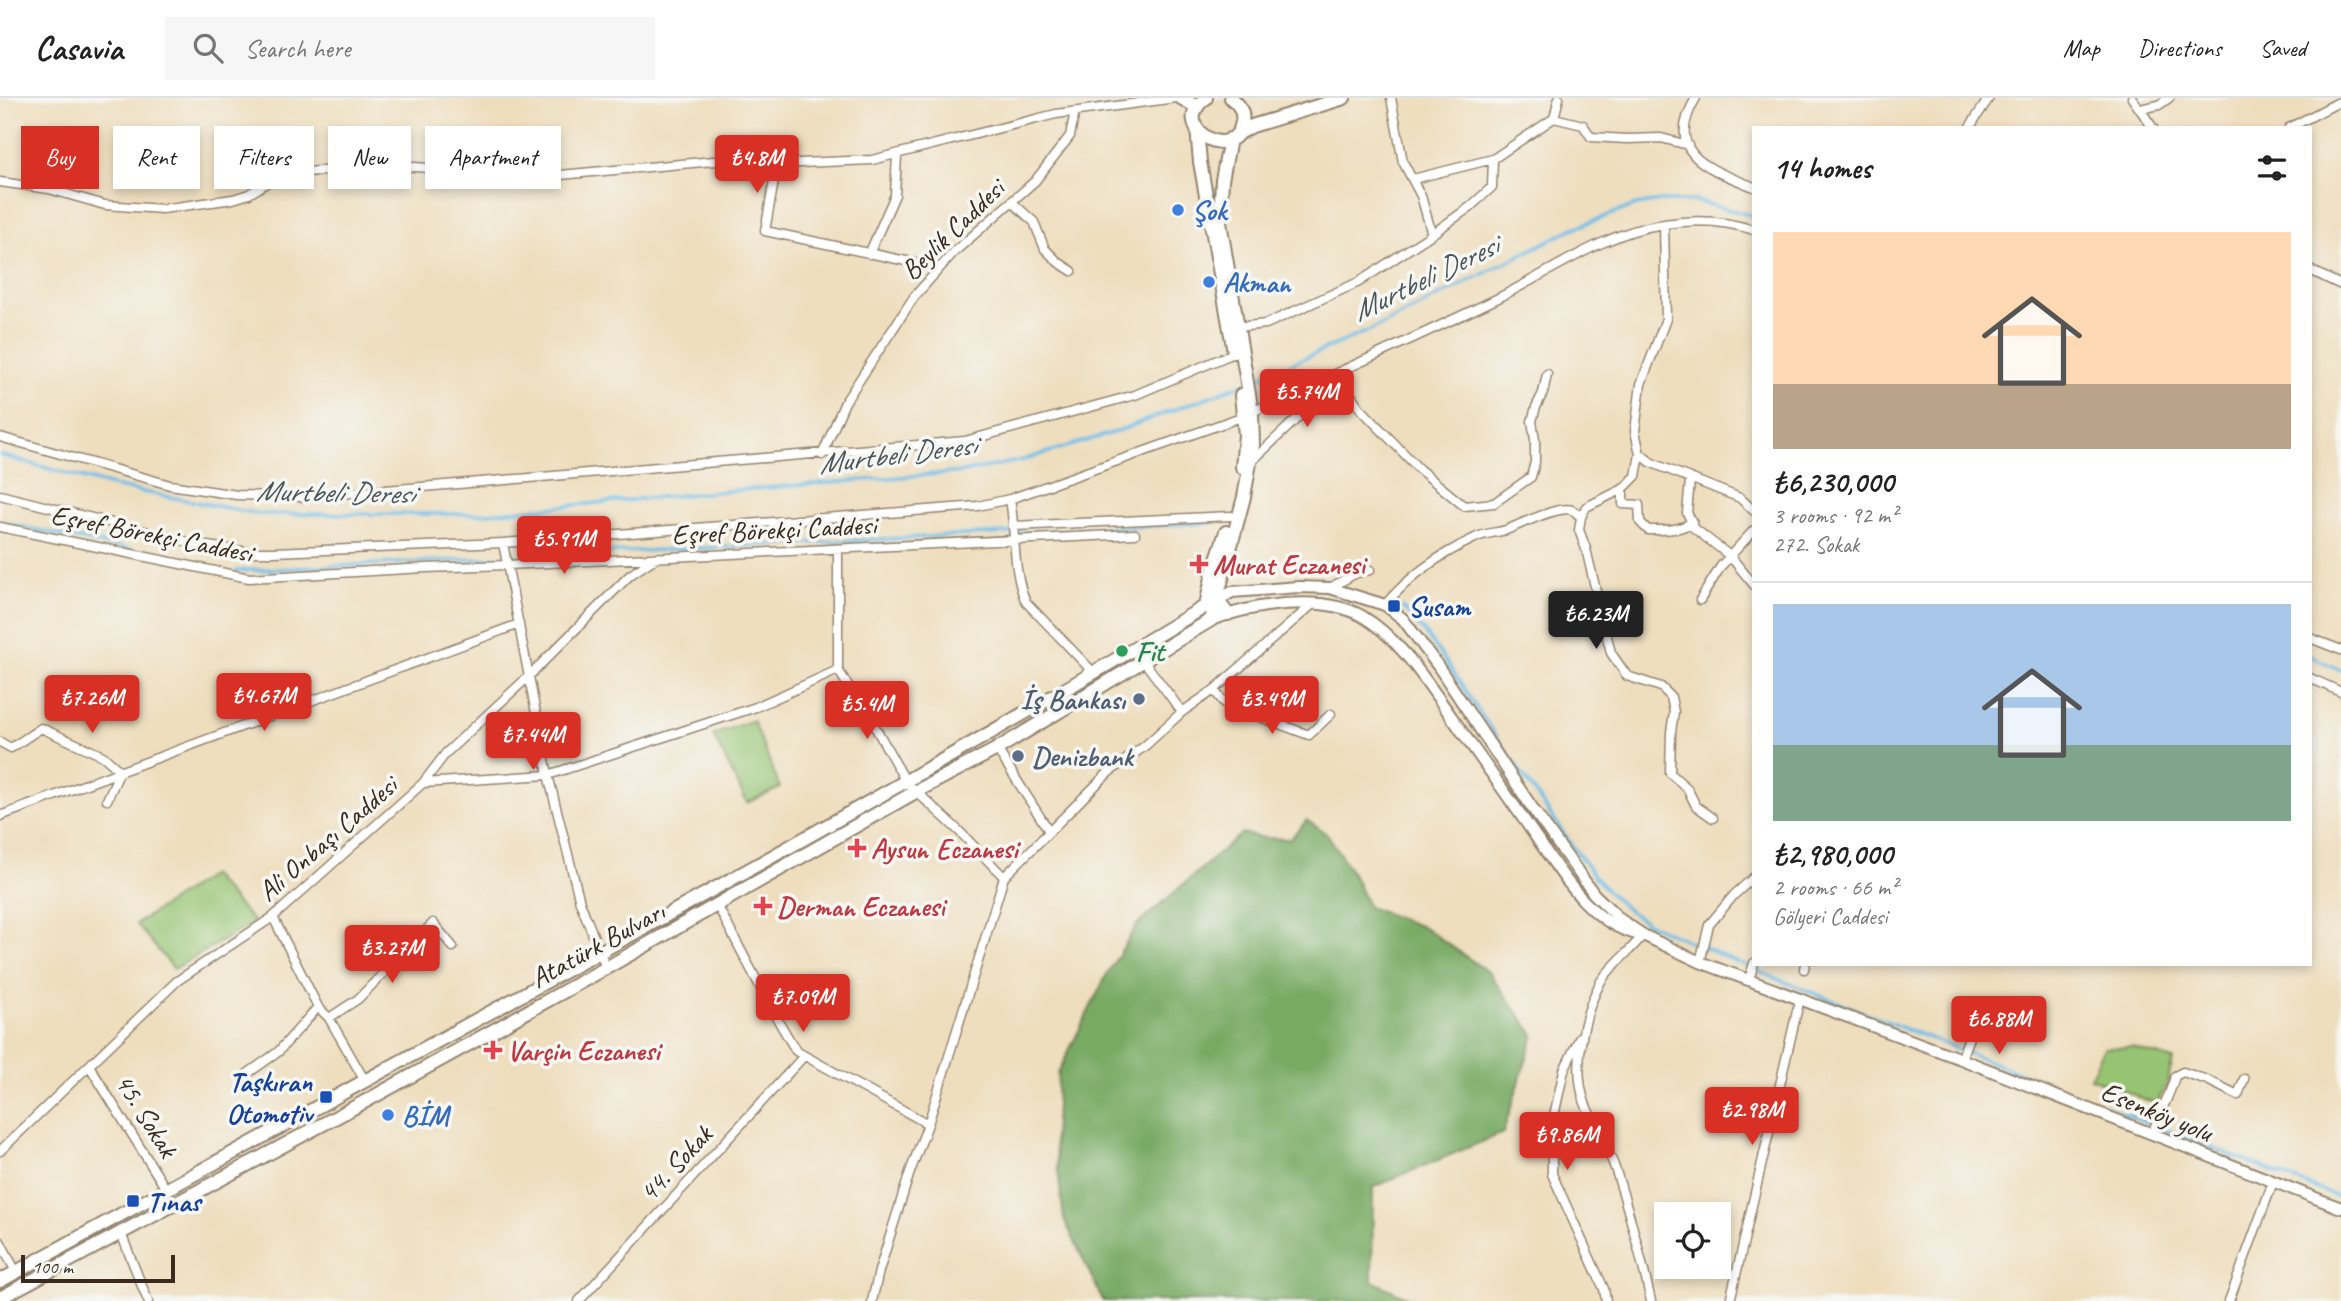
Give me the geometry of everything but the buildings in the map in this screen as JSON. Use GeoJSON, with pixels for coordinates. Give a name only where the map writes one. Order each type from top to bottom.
{"type":"FeatureCollection","features":[{"type":"Feature","properties":{"kind":"main road"},"geometry":{"type":"LineString","coordinates":[[1179,98],[1202,102],[1195,114],[1200,162],[1238,350],[1247,409],[1251,462],[1244,497],[1211,604]]}},
{"type":"Feature","properties":{"kind":"main road"},"geometry":{"type":"LineString","coordinates":[[1231,98],[1240,108],[1242,115],[1240,128],[1233,137],[1222,180],[1220,222],[1238,327],[1238,350]]}},
{"type":"Feature","properties":{"kind":"main road"},"geometry":{"type":"LineString","coordinates":[[1197,129],[1208,140],[1223,142],[1263,123],[1344,98]]}},
{"type":"Feature","properties":{"kind":"main road"},"geometry":{"type":"LineString","coordinates":[[1211,620],[1210,584],[1242,475],[1247,409]]}},
{"type":"Feature","properties":{"kind":"main road"},"geometry":{"type":"LineString","coordinates":[[1211,604],[1228,614]]}},
{"type":"Feature","properties":{"kind":"main road","name":"Atatürk Bulvarı"},"geometry":{"type":"LineString","coordinates":[[0,1281],[906,782],[1211,604]]}},
{"type":"Feature","properties":{"kind":"main road","name":"Atatürk Bulvarı"},"geometry":{"type":"LineString","coordinates":[[0,1298],[606,968],[917,791],[997,749],[1211,620]]}},
{"type":"Feature","properties":{"kind":"street"},"geometry":{"type":"LineString","coordinates":[[0,182],[49,189],[105,205],[162,209],[233,199],[249,194],[279,175],[289,173],[400,166],[560,175],[714,161],[777,164],[872,160],[1036,119],[1132,101],[1179,98]]}},
{"type":"Feature","properties":{"kind":"street"},"geometry":{"type":"LineString","coordinates":[[1391,98],[1403,162],[1422,196],[1432,234]]}},
{"type":"Feature","properties":{"kind":"street"},"geometry":{"type":"LineString","coordinates":[[1412,179],[1493,159],[1554,118],[1559,98]]}},
{"type":"Feature","properties":{"kind":"street"},"geometry":{"type":"LineString","coordinates":[[1696,98],[1690,108],[1685,128],[1692,155],[1705,166],[1752,186]]}},
{"type":"Feature","properties":{"kind":"street"},"geometry":{"type":"LineString","coordinates":[[1970,126],[1989,98]]}},
{"type":"Feature","properties":{"kind":"street"},"geometry":{"type":"LineString","coordinates":[[2132,98],[2152,126]]}},
{"type":"Feature","properties":{"kind":"street"},"geometry":{"type":"LineString","coordinates":[[2140,109],[2159,105],[2169,98]]}},
{"type":"Feature","properties":{"kind":"street"},"geometry":{"type":"LineString","coordinates":[[2292,126],[2341,101]]}},
{"type":"Feature","properties":{"kind":"street","name":"Beylik Caddesi"},"geometry":{"type":"LineString","coordinates":[[822,455],[845,402],[914,297],[972,235],[1035,181],[1070,136],[1073,112]]}},
{"type":"Feature","properties":{"kind":"street"},"geometry":{"type":"LineString","coordinates":[[1554,118],[1583,125],[1591,137],[1661,138],[1688,145]]}},
{"type":"Feature","properties":{"kind":"street"},"geometry":{"type":"LineString","coordinates":[[869,254],[895,195],[897,155]]}},
{"type":"Feature","properties":{"kind":"street"},"geometry":{"type":"LineString","coordinates":[[1238,327],[1266,324],[1359,282],[1432,234],[1470,207],[1492,187],[1493,159]]}},
{"type":"Feature","properties":{"kind":"street"},"geometry":{"type":"LineString","coordinates":[[777,164],[765,231],[939,268]]}},
{"type":"Feature","properties":{"kind":"street"},"geometry":{"type":"LineString","coordinates":[[1012,202],[1034,222],[1045,249],[1072,271]]}},
{"type":"Feature","properties":{"kind":"street"},"geometry":{"type":"LineString","coordinates":[[0,495],[200,545],[249,552],[503,543],[978,506],[1010,499],[1341,371],[1490,302],[1591,249],[1637,230],[1664,223],[1719,221],[1752,228]]}},
{"type":"Feature","properties":{"kind":"street"},"geometry":{"type":"LineString","coordinates":[[1664,223],[1666,319],[1641,384],[1635,431],[1640,454],[1636,476],[1623,489],[1586,507],[1579,530],[1611,653],[1627,676],[1661,687],[1671,697],[1674,712],[1670,772],[1688,788],[1696,806],[1713,818]]}},
{"type":"Feature","properties":{"kind":"street"},"geometry":{"type":"LineString","coordinates":[[2312,271],[2341,285]]}},
{"type":"Feature","properties":{"kind":"street"},"geometry":{"type":"LineString","coordinates":[[0,437],[170,485],[237,495],[304,497],[965,441],[1135,395],[1238,350]]}},
{"type":"Feature","properties":{"kind":"street"},"geometry":{"type":"LineString","coordinates":[[1341,371],[1348,391],[1359,407],[1419,469],[1464,506],[1494,503],[1531,477],[1535,462],[1532,421],[1547,374]]}},
{"type":"Feature","properties":{"kind":"street"},"geometry":{"type":"LineString","coordinates":[[1251,462],[1305,411],[1328,382],[1341,371]]}},
{"type":"Feature","properties":{"kind":"street"},"geometry":{"type":"LineString","coordinates":[[1640,454],[1651,463],[1740,498],[1752,509]]}},
{"type":"Feature","properties":{"kind":"street"},"geometry":{"type":"LineString","coordinates":[[1690,480],[1687,513],[1692,522],[1690,525]]}},
{"type":"Feature","properties":{"kind":"street"},"geometry":{"type":"LineString","coordinates":[[1623,489],[1623,504],[1639,505],[1640,522],[1648,530],[1670,530],[1690,525]]}},
{"type":"Feature","properties":{"kind":"street"},"geometry":{"type":"LineString","coordinates":[[1010,499],[1020,589],[1026,602],[1094,673]]}},
{"type":"Feature","properties":{"kind":"street"},"geometry":{"type":"LineString","coordinates":[[1385,605],[1409,580],[1434,561],[1476,537],[1505,530],[1534,517],[1564,510],[1573,510],[1581,517]]}},
{"type":"Feature","properties":{"kind":"street"},"geometry":{"type":"LineString","coordinates":[[1014,527],[1231,516]]}},
{"type":"Feature","properties":{"kind":"street"},"geometry":{"type":"LineString","coordinates":[[1690,525],[1730,556],[1752,583]]}},
{"type":"Feature","properties":{"kind":"street","name":"Eşref Börekçi Caddesi"},"geometry":{"type":"LineString","coordinates":[[0,527],[249,578],[1135,534]]}},
{"type":"Feature","properties":{"kind":"street"},"geometry":{"type":"LineString","coordinates":[[1700,600],[1720,566],[1752,532]]}},
{"type":"Feature","properties":{"kind":"street"},"geometry":{"type":"LineString","coordinates":[[503,543],[548,775],[580,902],[606,968]]}},
{"type":"Feature","properties":{"kind":"street"},"geometry":{"type":"LineString","coordinates":[[838,549],[838,670],[906,782],[1004,877]]}},
{"type":"Feature","properties":{"kind":"street"},"geometry":{"type":"LineString","coordinates":[[423,783],[446,753],[529,676],[630,575],[657,557]]}},
{"type":"Feature","properties":{"kind":"street"},"geometry":{"type":"LineString","coordinates":[[1330,588],[1356,573],[1370,570]]}},
{"type":"Feature","properties":{"kind":"street"},"geometry":{"type":"LineString","coordinates":[[1211,604],[1232,592],[1254,589],[1330,588],[1385,605],[1403,619],[1438,666],[1594,894],[1621,920],[1643,935]]}},
{"type":"Feature","properties":{"kind":"street"},"geometry":{"type":"LineString","coordinates":[[1211,620],[1228,614],[1282,604],[1313,604],[1361,615],[1395,642],[1519,811],[1556,867],[1583,899],[1604,920],[1623,931],[1643,935]]}},
{"type":"Feature","properties":{"kind":"street"},"geometry":{"type":"LineString","coordinates":[[872,1301],[910,1171],[928,1124],[1004,877],[1108,773],[1146,745],[1182,712],[1214,690],[1313,604]]}},
{"type":"Feature","properties":{"kind":"street"},"geometry":{"type":"LineString","coordinates":[[0,816],[519,624]]}},
{"type":"Feature","properties":{"kind":"street"},"geometry":{"type":"LineString","coordinates":[[2312,639],[2341,650]]}},
{"type":"Feature","properties":{"kind":"street"},"geometry":{"type":"LineString","coordinates":[[1143,660],[1182,712]]}},
{"type":"Feature","properties":{"kind":"street","name":"Ali Onbaşı Caddesi"},"geometry":{"type":"LineString","coordinates":[[0,1151],[177,981],[273,917],[423,783],[548,775],[756,707],[838,670]]}},
{"type":"Feature","properties":{"kind":"street"},"geometry":{"type":"LineString","coordinates":[[2312,679],[2341,691]]}},
{"type":"Feature","properties":{"kind":"street"},"geometry":{"type":"LineString","coordinates":[[1214,690],[1225,704],[1309,735],[1331,714]]}},
{"type":"Feature","properties":{"kind":"street"},"geometry":{"type":"LineString","coordinates":[[0,742],[11,748],[41,728],[103,756],[120,771]]}},
{"type":"Feature","properties":{"kind":"street"},"geometry":{"type":"LineString","coordinates":[[997,749],[1049,831]]}},
{"type":"Feature","properties":{"kind":"street"},"geometry":{"type":"LineString","coordinates":[[107,800],[120,771]]}},
{"type":"Feature","properties":{"kind":"street"},"geometry":{"type":"LineString","coordinates":[[1702,957],[1709,925],[1719,911],[1752,879]]}},
{"type":"Feature","properties":{"kind":"street"},"geometry":{"type":"LineString","coordinates":[[717,905],[796,1051],[928,1124]]}},
{"type":"Feature","properties":{"kind":"street"},"geometry":{"type":"LineString","coordinates":[[273,917],[318,1007],[328,1018],[365,1081]]}},
{"type":"Feature","properties":{"kind":"street"},"geometry":{"type":"LineString","coordinates":[[328,1018],[358,999],[433,923],[453,947]]}},
{"type":"Feature","properties":{"kind":"street"},"geometry":{"type":"LineString","coordinates":[[1606,1301],[1604,1289],[1552,1174],[1552,1125],[1564,1070],[1582,1033],[1601,981],[1643,935]]}},
{"type":"Feature","properties":{"kind":"street","name":"Esenköy yolu"},"geometry":{"type":"LineString","coordinates":[[1643,935],[1800,998],[2153,1131],[2341,1208]]}},
{"type":"Feature","properties":{"kind":"street"},"geometry":{"type":"LineString","coordinates":[[1750,976],[1752,966]]}},
{"type":"Feature","properties":{"kind":"street"},"geometry":{"type":"LineString","coordinates":[[1730,1301],[1800,998]]}},
{"type":"Feature","properties":{"kind":"street"},"geometry":{"type":"LineString","coordinates":[[247,1074],[278,1052],[318,1007]]}},
{"type":"Feature","properties":{"kind":"street"},"geometry":{"type":"LineString","coordinates":[[1582,1033],[1580,1067],[1584,1101],[1611,1157],[1632,1220],[1651,1301]]}},
{"type":"Feature","properties":{"kind":"street"},"geometry":{"type":"LineString","coordinates":[[1961,1057],[1969,1037]]}},
{"type":"Feature","properties":{"kind":"street","name":"44. Sokak"},"geometry":{"type":"LineString","coordinates":[[579,1301],[804,1056]]}},
{"type":"Feature","properties":{"kind":"street","name":"45. Sokak"},"geometry":{"type":"LineString","coordinates":[[90,1067],[166,1188]]}},
{"type":"Feature","properties":{"kind":"street"},"geometry":{"type":"LineString","coordinates":[[2153,1131],[2160,1110],[2170,1096],[2175,1076],[2183,1072],[2238,1095],[2244,1079]]}},
{"type":"Feature","properties":{"kind":"street"},"geometry":{"type":"LineString","coordinates":[[2229,1301],[2273,1182]]}},
{"type":"Feature","properties":{"kind":"street"},"geometry":{"type":"LineString","coordinates":[[120,1231],[148,1301]]}},
{"type":"Feature","properties":{"kind":"street"},"geometry":{"type":"LineString","coordinates":[[0,1241],[16,1272]]}},
{"type":"Feature","properties":{"kind":"green space"},"geometry":{"type":"Polygon","coordinates":[[[753,720],[780,788],[747,803],[713,735],[753,720]]]}},
{"type":"Feature","properties":{"kind":"green space"},"geometry":{"type":"Polygon","coordinates":[[[1307,820],[1328,835],[1355,878],[1368,907],[1425,928],[1488,972],[1534,1035],[1503,1133],[1373,1187],[1372,1281],[1415,1301],[1103,1301],[1064,1219],[1054,1139],[1058,1073],[1107,974],[1137,925],[1242,833],[1264,838],[1290,839],[1307,820]]]}},
{"type":"Feature","properties":{"kind":"green space"},"geometry":{"type":"Polygon","coordinates":[[[211,875],[254,922],[174,969],[136,924],[211,875]]]}},
{"type":"Feature","properties":{"kind":"green space"},"geometry":{"type":"Polygon","coordinates":[[[2131,1047],[2173,1060],[2166,1086],[2157,1104],[2090,1078],[2104,1048],[2131,1047]]]}},
{"type":"Feature","properties":{"kind":"waterway","name":"Murtbeli Deresi"},"geometry":{"type":"LineString","coordinates":[[1250,381],[1382,325],[1572,229],[1636,205],[1660,201],[1695,201],[1752,215]]}},
{"type":"Feature","properties":{"kind":"waterway","name":"Murtbeli Deresi"},"geometry":{"type":"LineString","coordinates":[[0,455],[112,486],[259,514],[477,514],[963,472],[1023,460],[1112,433],[1243,384]]}},
{"type":"Feature","properties":{"kind":"waterway"},"geometry":{"type":"LineString","coordinates":[[0,522],[132,550]]}},
{"type":"Feature","properties":{"kind":"waterway"},"geometry":{"type":"LineString","coordinates":[[236,571],[1212,523]]}},
{"type":"Feature","properties":{"kind":"waterway"},"geometry":{"type":"LineString","coordinates":[[1402,607],[1442,657],[1589,869],[1609,893],[1649,924],[1775,978],[2341,1198]]}},
{"type":"Feature","properties":{"kind":"waterway","name":"Murtbeli Deresi"},"geometry":{"type":"LineString","coordinates":[[2312,657],[2341,670]]}},
{"type":"Feature","properties":{"kind":"place","name":"Şok"},"geometry":{"type":"Point","coordinates":[1178,210]}},
{"type":"Feature","properties":{"kind":"place","name":"Akman"},"geometry":{"type":"Point","coordinates":[1209,282]}},
{"type":"Feature","properties":{"kind":"place","name":"Murat Eczanesi"},"geometry":{"type":"Point","coordinates":[1199,564]}},
{"type":"Feature","properties":{"kind":"place","name":"Susam"},"geometry":{"type":"Point","coordinates":[1394,606]}},
{"type":"Feature","properties":{"kind":"place","name":"Fit"},"geometry":{"type":"Point","coordinates":[1122,651]}},
{"type":"Feature","properties":{"kind":"place","name":"İş Bankası"},"geometry":{"type":"Point","coordinates":[1139,699]}},
{"type":"Feature","properties":{"kind":"place","name":"Denizbank"},"geometry":{"type":"Point","coordinates":[1018,756]}},
{"type":"Feature","properties":{"kind":"place","name":"Aysun Eczanesi"},"geometry":{"type":"Point","coordinates":[857,848]}},
{"type":"Feature","properties":{"kind":"place","name":"Derman Eczanesi"},"geometry":{"type":"Point","coordinates":[763,906]}},
{"type":"Feature","properties":{"kind":"place","name":"Varçin Eczanesi"},"geometry":{"type":"Point","coordinates":[493,1050]}},
{"type":"Feature","properties":{"kind":"place","name":"Taşkıran Otomotiv"},"geometry":{"type":"Point","coordinates":[326,1097]}},
{"type":"Feature","properties":{"kind":"place","name":"BİM"},"geometry":{"type":"Point","coordinates":[388,1115]}},
{"type":"Feature","properties":{"kind":"place","name":"Tınas"},"geometry":{"type":"Point","coordinates":[133,1201]}}]}
